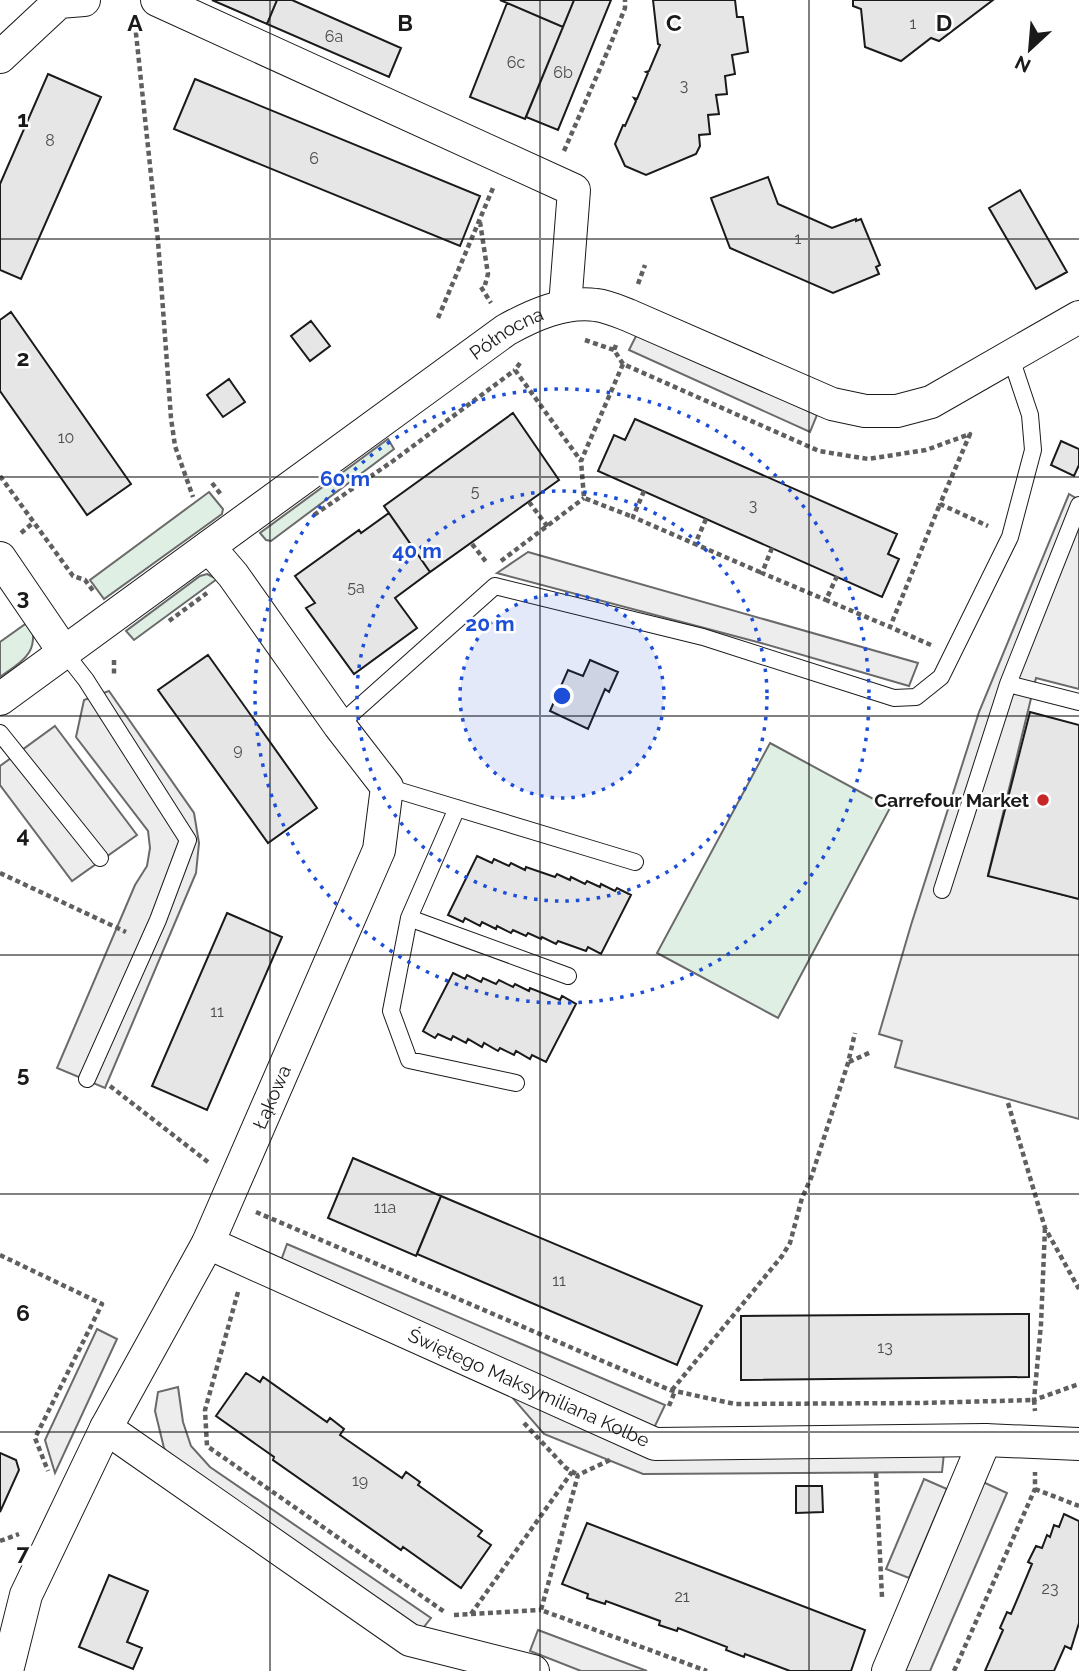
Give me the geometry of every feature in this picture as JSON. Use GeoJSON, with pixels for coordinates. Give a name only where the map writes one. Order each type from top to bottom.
{"type":"FeatureCollection","features":[{"type":"Feature","properties":{"kind":"street"},"geometry":{"type":"LineString","coordinates":[[0,57],[58,2],[84,0]]}},
{"type":"Feature","properties":{"kind":"street"},"geometry":{"type":"LineString","coordinates":[[146,10],[574,190],[565,306]]}},
{"type":"Feature","properties":{"kind":"street","name":"Północna"},"geometry":{"type":"LineString","coordinates":[[0,699],[506,330],[531,316],[565,306],[597,304],[628,314],[832,404],[864,411],[897,411],[931,402],[1079,317]]}},
{"type":"Feature","properties":{"kind":"street"},"geometry":{"type":"LineString","coordinates":[[209,547],[233,575],[339,725],[387,787]]}},
{"type":"Feature","properties":{"kind":"street"},"geometry":{"type":"LineString","coordinates":[[7,548],[64,652]]}},
{"type":"Feature","properties":{"kind":"street","name":"Łąkowa"},"geometry":{"type":"LineString","coordinates":[[7,1671],[13,1589],[208,1243],[379,850],[387,787]]}},
{"type":"Feature","properties":{"kind":"street","name":"Świętego Maksymiliana Kolbe"},"geometry":{"type":"LineString","coordinates":[[208,1243],[655,1444],[985,1440],[1079,1444]]}},
{"type":"Feature","properties":{"kind":"street"},"geometry":{"type":"LineString","coordinates":[[106,1428],[410,1640],[533,1671]]}},
{"type":"Feature","properties":{"kind":"street"},"geometry":{"type":"LineString","coordinates":[[888,1671],[985,1440]]}},
{"type":"Feature","properties":{"kind":"lane"},"geometry":{"type":"LineString","coordinates":[[339,725],[495,586],[703,637],[894,698],[916,697],[941,677],[1010,537],[1033,450],[1031,415],[1010,355]]}},
{"type":"Feature","properties":{"kind":"lane"},"geometry":{"type":"LineString","coordinates":[[942,890],[1008,684],[1074,533],[1079,505]]}},
{"type":"Feature","properties":{"kind":"lane"},"geometry":{"type":"LineString","coordinates":[[64,652],[86,680],[188,840],[149,942],[87,1079]]}},
{"type":"Feature","properties":{"kind":"lane"},"geometry":{"type":"LineString","coordinates":[[1008,684],[1079,702]]}},
{"type":"Feature","properties":{"kind":"lane"},"geometry":{"type":"LineString","coordinates":[[0,733],[100,858]]}},
{"type":"Feature","properties":{"kind":"lane"},"geometry":{"type":"LineString","coordinates":[[387,787],[635,862]]}},
{"type":"Feature","properties":{"kind":"lane"},"geometry":{"type":"LineString","coordinates":[[457,807],[409,918],[391,1011],[410,1060],[516,1083]]}},
{"type":"Feature","properties":{"kind":"lane"},"geometry":{"type":"LineString","coordinates":[[409,918],[568,976]]}},
{"type":"Feature","properties":{"kind":"path"},"geometry":{"type":"LineString","coordinates":[[560,160],[613,38],[625,8],[625,0]]}},
{"type":"Feature","properties":{"kind":"path"},"geometry":{"type":"LineString","coordinates":[[146,10],[158,241],[171,418],[175,446],[194,497]]}},
{"type":"Feature","properties":{"kind":"path"},"geometry":{"type":"LineString","coordinates":[[438,318],[494,186]]}},
{"type":"Feature","properties":{"kind":"path"},"geometry":{"type":"LineString","coordinates":[[479,221],[488,274],[485,285]]}},
{"type":"Feature","properties":{"kind":"path"},"geometry":{"type":"LineString","coordinates":[[577,340],[589,341],[614,350]]}},
{"type":"Feature","properties":{"kind":"path"},"geometry":{"type":"LineString","coordinates":[[307,520],[393,461],[515,370],[524,358]]}},
{"type":"Feature","properties":{"kind":"path"},"geometry":{"type":"LineString","coordinates":[[580,461],[623,364]]}},
{"type":"Feature","properties":{"kind":"path"},"geometry":{"type":"LineString","coordinates":[[515,370],[580,461],[584,498]]}},
{"type":"Feature","properties":{"kind":"path"},"geometry":{"type":"LineString","coordinates":[[0,476],[73,576],[85,580]]}},
{"type":"Feature","properties":{"kind":"path"},"geometry":{"type":"LineString","coordinates":[[633,517],[644,491]]}},
{"type":"Feature","properties":{"kind":"path"},"geometry":{"type":"LineString","coordinates":[[584,498],[952,654]]}},
{"type":"Feature","properties":{"kind":"path"},"geometry":{"type":"LineString","coordinates":[[472,544],[491,568],[584,498]]}},
{"type":"Feature","properties":{"kind":"path"},"geometry":{"type":"LineString","coordinates":[[529,502],[548,527]]}},
{"type":"Feature","properties":{"kind":"path"},"geometry":{"type":"LineString","coordinates":[[890,627],[940,504]]}},
{"type":"Feature","properties":{"kind":"path"},"geometry":{"type":"LineString","coordinates":[[695,544],[706,519]]}},
{"type":"Feature","properties":{"kind":"path"},"geometry":{"type":"LineString","coordinates":[[7,548],[34,522]]}},
{"type":"Feature","properties":{"kind":"path"},"geometry":{"type":"LineString","coordinates":[[762,573],[772,548]]}},
{"type":"Feature","properties":{"kind":"path"},"geometry":{"type":"LineString","coordinates":[[826,600],[837,576]]}},
{"type":"Feature","properties":{"kind":"path"},"geometry":{"type":"LineString","coordinates":[[0,873],[149,942]]}},
{"type":"Feature","properties":{"kind":"path"},"geometry":{"type":"LineString","coordinates":[[669,1406],[673,1391],[790,1243],[848,1063],[855,1033]]}},
{"type":"Feature","properties":{"kind":"path"},"geometry":{"type":"LineString","coordinates":[[848,1063],[871,1052]]}},
{"type":"Feature","properties":{"kind":"path"},"geometry":{"type":"LineString","coordinates":[[1008,1103],[1045,1228],[1079,1289]]}},
{"type":"Feature","properties":{"kind":"path"},"geometry":{"type":"LineString","coordinates":[[226,1200],[673,1391],[736,1404],[908,1404],[1034,1400],[1079,1384]]}},
{"type":"Feature","properties":{"kind":"path"},"geometry":{"type":"LineString","coordinates":[[954,1671],[1035,1489],[1034,1400],[1041,1324],[1045,1228]]}},
{"type":"Feature","properties":{"kind":"path"},"geometry":{"type":"LineString","coordinates":[[0,1255],[102,1304],[35,1438],[52,1482]]}},
{"type":"Feature","properties":{"kind":"path"},"geometry":{"type":"LineString","coordinates":[[240,1284],[205,1410],[208,1446],[449,1615],[541,1610],[707,1671]]}},
{"type":"Feature","properties":{"kind":"path"},"geometry":{"type":"LineString","coordinates":[[521,1420],[578,1475]]}},
{"type":"Feature","properties":{"kind":"path"},"geometry":{"type":"LineString","coordinates":[[541,1610],[578,1475],[610,1460]]}},
{"type":"Feature","properties":{"kind":"path"},"geometry":{"type":"LineString","coordinates":[[471,1614],[572,1472]]}},
{"type":"Feature","properties":{"kind":"path"},"geometry":{"type":"LineString","coordinates":[[876,1472],[882,1596],[877,1608]]}},
{"type":"Feature","properties":{"kind":"path"},"geometry":{"type":"LineString","coordinates":[[1035,1489],[1079,1506]]}},
{"type":"Feature","properties":{"kind":"path"},"geometry":{"type":"LineString","coordinates":[[0,1541],[26,1532]]}},
{"type":"Feature","properties":{"kind":"green space"},"geometry":{"type":"Polygon","coordinates":[[[388,439],[394,449],[271,541],[266,540],[260,533],[388,439]]]}},
{"type":"Feature","properties":{"kind":"green space"},"geometry":{"type":"Polygon","coordinates":[[[209,492],[223,509],[222,514],[104,599],[90,580],[209,492]]]}},
{"type":"Feature","properties":{"kind":"green space"},"geometry":{"type":"Polygon","coordinates":[[[207,574],[217,579],[134,640],[126,631],[200,576],[207,574]]]}},
{"type":"Feature","properties":{"kind":"green space"},"geometry":{"type":"Polygon","coordinates":[[[31,620],[33,640],[28,654],[0,677],[0,642],[31,620]]]}},
{"type":"Feature","properties":{"kind":"green space"},"geometry":{"type":"Polygon","coordinates":[[[770,743],[890,808],[778,1018],[657,953],[770,743]]]}},
{"type":"Feature","properties":{"kind":"shaded area"},"geometry":{"type":"Polygon","coordinates":[[[637,334],[817,415],[810,432],[629,350],[637,334]]]}},
{"type":"Feature","properties":{"kind":"shaded area"},"geometry":{"type":"Polygon","coordinates":[[[1069,494],[1079,500],[1079,689],[1036,678],[988,875],[1079,899],[1079,1119],[895,1067],[902,1041],[879,1034],[979,712],[1069,494]]]}},
{"type":"Feature","properties":{"kind":"shaded area"},"geometry":{"type":"Polygon","coordinates":[[[528,552],[918,663],[909,686],[761,643],[497,573],[528,552]]]}},
{"type":"Feature","properties":{"kind":"shaded area"},"geometry":{"type":"Polygon","coordinates":[[[109,691],[194,813],[199,843],[196,873],[105,1088],[57,1068],[135,885],[147,866],[150,848],[148,831],[76,737],[84,700],[109,691]]]}},
{"type":"Feature","properties":{"kind":"shaded area"},"geometry":{"type":"Polygon","coordinates":[[[55,726],[137,835],[72,881],[0,785],[0,766],[55,726]]]}},
{"type":"Feature","properties":{"kind":"shaded area"},"geometry":{"type":"Polygon","coordinates":[[[287,1244],[665,1405],[654,1428],[279,1266],[287,1244]]]}},
{"type":"Feature","properties":{"kind":"shaded area"},"geometry":{"type":"Polygon","coordinates":[[[97,1329],[117,1339],[55,1473],[45,1440],[97,1329]]]}},
{"type":"Feature","properties":{"kind":"shaded area"},"geometry":{"type":"Polygon","coordinates":[[[178,1387],[183,1422],[191,1446],[210,1467],[431,1618],[416,1637],[181,1473],[164,1448],[155,1411],[158,1392],[178,1387]]]}},
{"type":"Feature","properties":{"kind":"shaded area"},"geometry":{"type":"Polygon","coordinates":[[[504,1388],[654,1455],[944,1453],[942,1472],[643,1474],[544,1434],[504,1388]]]}},
{"type":"Feature","properties":{"kind":"shaded area"},"geometry":{"type":"Polygon","coordinates":[[[924,1479],[947,1489],[909,1578],[886,1569],[924,1479]]]}},
{"type":"Feature","properties":{"kind":"shaded area"},"geometry":{"type":"Polygon","coordinates":[[[983,1482],[1007,1493],[930,1671],[901,1671],[983,1482]]]}},
{"type":"Feature","properties":{"kind":"shaded area"},"geometry":{"type":"Polygon","coordinates":[[[538,1630],[647,1671],[581,1671],[530,1651],[538,1630]]]}},
{"type":"Feature","properties":{"kind":"building"},"geometry":{"type":"Polygon","coordinates":[[[212,0],[277,0],[267,24],[212,0]]]}},
{"type":"Feature","properties":{"kind":"building"},"geometry":{"type":"Polygon","coordinates":[[[277,0],[292,0],[401,48],[389,77],[267,24],[277,0]]]}},
{"type":"Feature","properties":{"kind":"building"},"geometry":{"type":"Polygon","coordinates":[[[500,0],[574,0],[563,27],[500,0]]]}},
{"type":"Feature","properties":{"kind":"building"},"geometry":{"type":"Polygon","coordinates":[[[574,0],[611,0],[558,130],[526,117],[574,0]]]}},
{"type":"Feature","properties":{"kind":"building"},"geometry":{"type":"Polygon","coordinates":[[[653,0],[735,0],[737,17],[743,17],[748,52],[732,55],[735,74],[725,76],[727,94],[716,95],[719,114],[708,115],[710,134],[699,135],[700,146],[696,154],[646,175],[625,166],[615,144],[660,45],[653,0]]]}},
{"type":"Feature","properties":{"kind":"building"},"geometry":{"type":"Polygon","coordinates":[[[853,0],[993,0],[939,41],[931,38],[901,61],[865,47],[861,9],[853,6],[853,0]]]}},
{"type":"Feature","properties":{"kind":"building"},"geometry":{"type":"Polygon","coordinates":[[[507,3],[563,27],[525,119],[470,97],[507,3]]]}},
{"type":"Feature","properties":{"kind":"building"},"geometry":{"type":"Polygon","coordinates":[[[48,74],[101,97],[21,279],[0,270],[0,184],[48,74]]]}},
{"type":"Feature","properties":{"kind":"building"},"geometry":{"type":"Polygon","coordinates":[[[195,79],[480,196],[460,246],[174,129],[195,79]]]}},
{"type":"Feature","properties":{"kind":"building"},"geometry":{"type":"Polygon","coordinates":[[[768,177],[778,204],[832,228],[861,219],[880,265],[876,267],[879,274],[833,293],[730,248],[711,198],[768,177]]]}},
{"type":"Feature","properties":{"kind":"building"},"geometry":{"type":"Polygon","coordinates":[[[1020,190],[1067,272],[1036,289],[989,208],[1020,190]]]}},
{"type":"Feature","properties":{"kind":"building"},"geometry":{"type":"Polygon","coordinates":[[[11,312],[131,484],[87,515],[0,391],[0,320],[11,312]]]}},
{"type":"Feature","properties":{"kind":"building"},"geometry":{"type":"Polygon","coordinates":[[[311,321],[330,346],[310,361],[291,336],[311,321]]]}},
{"type":"Feature","properties":{"kind":"building"},"geometry":{"type":"Polygon","coordinates":[[[229,379],[245,402],[223,417],[207,395],[229,379]]]}},
{"type":"Feature","properties":{"kind":"building"},"geometry":{"type":"Polygon","coordinates":[[[513,413],[559,480],[430,572],[384,506],[513,413]]]}},
{"type":"Feature","properties":{"kind":"building"},"geometry":{"type":"Polygon","coordinates":[[[635,419],[897,534],[888,554],[899,559],[882,597],[598,471],[614,435],[625,440],[635,419]]]}},
{"type":"Feature","properties":{"kind":"building"},"geometry":{"type":"Polygon","coordinates":[[[1061,441],[1079,449],[1079,465],[1074,476],[1051,465],[1061,441]]]}},
{"type":"Feature","properties":{"kind":"building"},"geometry":{"type":"Polygon","coordinates":[[[389,513],[430,572],[395,598],[417,628],[354,674],[306,608],[315,603],[295,576],[359,530],[361,533],[389,513]]]}},
{"type":"Feature","properties":{"kind":"building"},"geometry":{"type":"Polygon","coordinates":[[[208,655],[317,808],[268,843],[158,690],[208,655]]]}},
{"type":"Feature","properties":{"kind":"building"},"geometry":{"type":"Polygon","coordinates":[[[590,660],[618,672],[609,692],[605,689],[588,729],[550,711],[568,670],[583,676],[590,660]]]}},
{"type":"Feature","properties":{"kind":"building","name":"Carrefour Market"},"geometry":{"type":"Polygon","coordinates":[[[1030,712],[1079,725],[1079,899],[988,876],[1030,712]]]}},
{"type":"Feature","properties":{"kind":"building"},"geometry":{"type":"Polygon","coordinates":[[[477,856],[492,863],[494,859],[525,870],[526,867],[570,880],[571,877],[600,887],[601,884],[615,891],[617,888],[631,895],[601,954],[588,947],[586,951],[558,941],[556,944],[528,933],[526,936],[497,926],[496,929],[482,922],[480,926],[465,918],[463,922],[448,915],[477,856]]]}},
{"type":"Feature","properties":{"kind":"building"},"geometry":{"type":"Polygon","coordinates":[[[227,913],[282,937],[207,1110],[152,1086],[227,913]]]}},
{"type":"Feature","properties":{"kind":"building"},"geometry":{"type":"Polygon","coordinates":[[[453,973],[465,979],[467,975],[481,982],[483,978],[496,984],[499,980],[513,987],[515,984],[560,1000],[562,996],[576,1004],[546,1062],[532,1055],[530,1059],[516,1051],[514,1055],[500,1048],[498,1051],[484,1043],[482,1047],[468,1039],[466,1043],[453,1036],[451,1040],[438,1034],[435,1038],[423,1031],[453,973]]]}},
{"type":"Feature","properties":{"kind":"building"},"geometry":{"type":"Polygon","coordinates":[[[353,1158],[441,1196],[416,1256],[328,1218],[353,1158]]]}},
{"type":"Feature","properties":{"kind":"building"},"geometry":{"type":"Polygon","coordinates":[[[441,1196],[702,1306],[677,1365],[417,1254],[441,1196]]]}},
{"type":"Feature","properties":{"kind":"building"},"geometry":{"type":"Polygon","coordinates":[[[1029,1314],[1029,1377],[741,1380],[741,1316],[1029,1314]]]}},
{"type":"Feature","properties":{"kind":"building"},"geometry":{"type":"Polygon","coordinates":[[[246,1373],[260,1382],[263,1377],[327,1422],[330,1418],[344,1429],[340,1435],[402,1478],[406,1472],[420,1482],[418,1485],[482,1531],[478,1536],[491,1545],[461,1588],[403,1547],[401,1550],[273,1460],[274,1457],[216,1416],[246,1373]]]}},
{"type":"Feature","properties":{"kind":"building"},"geometry":{"type":"Polygon","coordinates":[[[0,1453],[16,1460],[19,1470],[0,1512],[0,1453]]]}},
{"type":"Feature","properties":{"kind":"building"},"geometry":{"type":"Polygon","coordinates":[[[796,1486],[822,1486],[823,1512],[796,1513],[796,1486]]]}},
{"type":"Feature","properties":{"kind":"building"},"geometry":{"type":"Polygon","coordinates":[[[1064,1514],[1079,1521],[1079,1623],[1071,1649],[1065,1646],[1054,1671],[985,1671],[1003,1630],[1000,1628],[1007,1612],[1011,1614],[1032,1564],[1028,1562],[1036,1546],[1042,1548],[1054,1525],[1059,1527],[1064,1514]]]}},
{"type":"Feature","properties":{"kind":"building"},"geometry":{"type":"Polygon","coordinates":[[[587,1523],[865,1630],[851,1671],[790,1671],[745,1654],[744,1657],[726,1650],[727,1647],[678,1628],[677,1631],[659,1625],[660,1621],[606,1601],[605,1604],[587,1598],[588,1594],[562,1584],[587,1523]]]}},
{"type":"Feature","properties":{"kind":"building"},"geometry":{"type":"Polygon","coordinates":[[[109,1575],[148,1591],[127,1642],[142,1648],[133,1669],[79,1647],[109,1575]]]}},
{"type":"Feature","properties":{"kind":"place","name":"Carrefour Market"},"geometry":{"type":"Point","coordinates":[1043,800]}}]}
